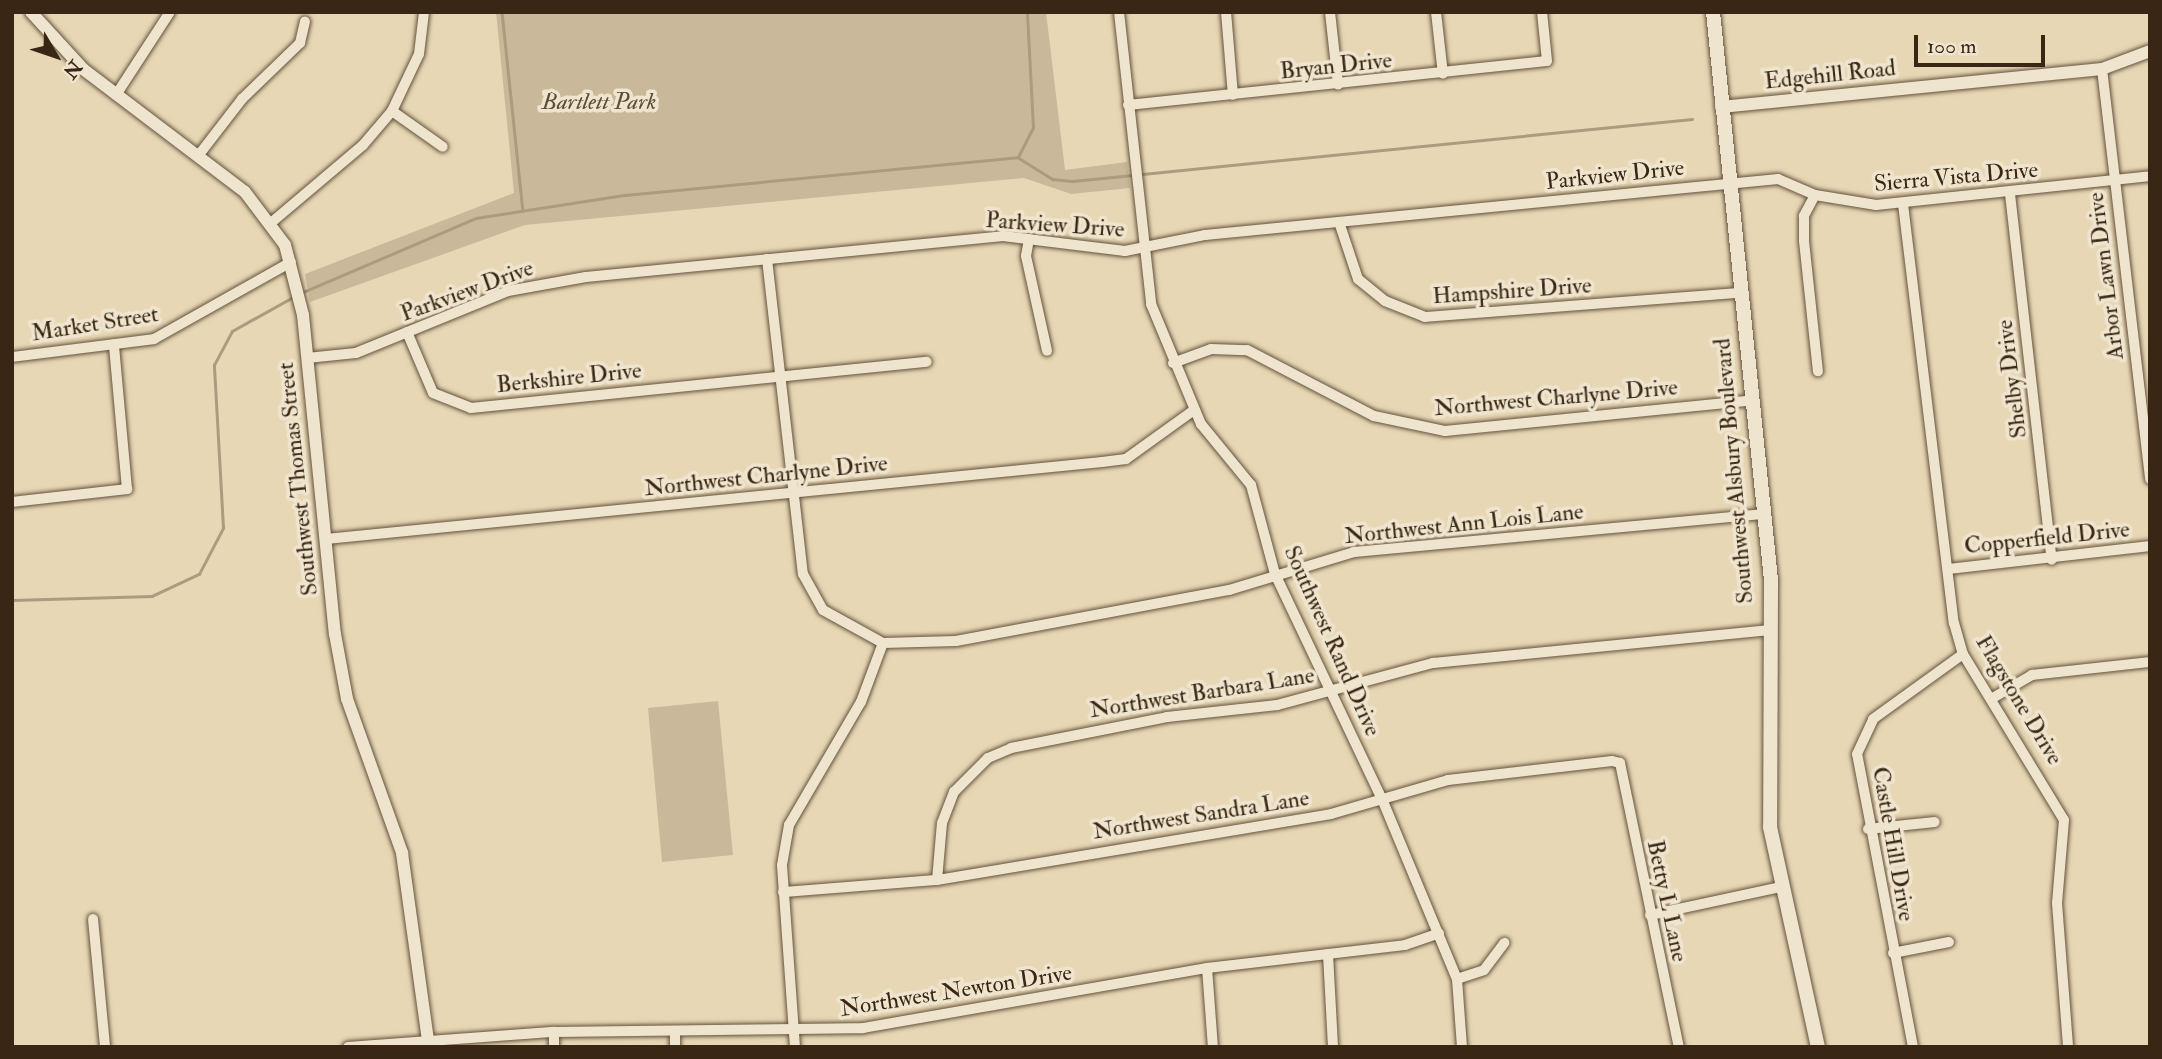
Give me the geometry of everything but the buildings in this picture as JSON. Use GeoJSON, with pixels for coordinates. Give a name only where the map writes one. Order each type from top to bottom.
{"type":"FeatureCollection","features":[{"type":"Feature","properties":{"kind":"main road","name":"Southwest Alsbury Boulevard"},"geometry":{"type":"LineString","coordinates":[[1713,12],[1728,182],[1765,514],[1770,630],[1766,777],[1781,887],[1818,1047]]}},
{"type":"Feature","properties":{"kind":"street","name":"Southwest Thomas Street"},"geometry":{"type":"LineString","coordinates":[[31,12],[60,49],[198,156],[272,222],[291,262],[301,300],[326,538],[347,699],[409,886],[428,1043]]}},
{"type":"Feature","properties":{"kind":"street"},"geometry":{"type":"LineString","coordinates":[[117,95],[170,12]]}},
{"type":"Feature","properties":{"kind":"street"},"geometry":{"type":"LineString","coordinates":[[272,222],[363,145],[392,111],[419,54],[424,12]]}},
{"type":"Feature","properties":{"kind":"street","name":"Southwest Rand Drive"},"geometry":{"type":"LineString","coordinates":[[1119,12],[1146,289],[1173,363],[1194,410],[1251,485],[1275,574],[1382,799],[1439,933],[1457,979],[1462,1047]]}},
{"type":"Feature","properties":{"kind":"street"},"geometry":{"type":"LineString","coordinates":[[1226,12],[1233,95]]}},
{"type":"Feature","properties":{"kind":"street"},"geometry":{"type":"LineString","coordinates":[[1330,12],[1338,85]]}},
{"type":"Feature","properties":{"kind":"street"},"geometry":{"type":"LineString","coordinates":[[1436,12],[1443,74]]}},
{"type":"Feature","properties":{"kind":"street","name":"Bryan Drive"},"geometry":{"type":"LineString","coordinates":[[1128,105],[1547,61],[1542,12]]}},
{"type":"Feature","properties":{"kind":"street"},"geometry":{"type":"LineString","coordinates":[[198,156],[242,99],[300,43],[304,22]]}},
{"type":"Feature","properties":{"kind":"street","name":"Edgehill Road"},"geometry":{"type":"LineString","coordinates":[[1721,107],[2102,69],[2150,51]]}},
{"type":"Feature","properties":{"kind":"street","name":"Arbor Lawn Drive"},"geometry":{"type":"LineString","coordinates":[[2102,69],[2150,479]]}},
{"type":"Feature","properties":{"kind":"street"},"geometry":{"type":"LineString","coordinates":[[392,111],[443,147]]}},
{"type":"Feature","properties":{"kind":"street","name":"Sierra Vista Drive"},"geometry":{"type":"LineString","coordinates":[[1728,182],[1778,179],[1815,195],[1903,204],[2010,194],[2150,176]]}},
{"type":"Feature","properties":{"kind":"street","name":"Parkview Drive"},"geometry":{"type":"LineString","coordinates":[[307,358],[356,354],[407,332],[544,282],[767,259],[1029,239],[1106,250],[1142,247],[1339,222],[1728,182]]}},
{"type":"Feature","properties":{"kind":"street","name":"Shelby Drive"},"geometry":{"type":"LineString","coordinates":[[2010,194],[2052,560]]}},
{"type":"Feature","properties":{"kind":"street"},"geometry":{"type":"LineString","coordinates":[[1815,195],[1804,216],[1804,241],[1818,371]]}},
{"type":"Feature","properties":{"kind":"street","name":"Flagstone Drive"},"geometry":{"type":"LineString","coordinates":[[1903,204],[1949,569],[1963,654],[2064,820],[2057,903],[2068,1047]]}},
{"type":"Feature","properties":{"kind":"street","name":"Hampshire Drive"},"geometry":{"type":"LineString","coordinates":[[1339,222],[1358,279],[1385,302],[1425,317],[1740,293]]}},
{"type":"Feature","properties":{"kind":"street"},"geometry":{"type":"LineString","coordinates":[[1029,239],[1026,256],[1047,351]]}},
{"type":"Feature","properties":{"kind":"street"},"geometry":{"type":"LineString","coordinates":[[767,259],[796,546],[811,594],[846,626],[883,643],[861,702],[789,825],[783,892],[795,1047]]}},
{"type":"Feature","properties":{"kind":"street","name":"Market Street"},"geometry":{"type":"LineString","coordinates":[[12,357],[114,345],[180,328],[291,262]]}},
{"type":"Feature","properties":{"kind":"street","name":"Berkshire Drive"},"geometry":{"type":"LineString","coordinates":[[407,332],[433,393],[471,408],[927,362]]}},
{"type":"Feature","properties":{"kind":"street"},"geometry":{"type":"LineString","coordinates":[[12,502],[127,489],[114,345]]}},
{"type":"Feature","properties":{"kind":"street","name":"Northwest Charlyne Drive"},"geometry":{"type":"LineString","coordinates":[[1173,363],[1210,349],[1247,350],[1374,416],[1446,431],[1753,400]]}},
{"type":"Feature","properties":{"kind":"street","name":"Northwest Charlyne Drive"},"geometry":{"type":"LineString","coordinates":[[326,538],[1126,459],[1194,410]]}},
{"type":"Feature","properties":{"kind":"street","name":"Northwest Ann Lois Lane"},"geometry":{"type":"LineString","coordinates":[[883,643],[956,641],[1228,590],[1354,552],[1765,514]]}},
{"type":"Feature","properties":{"kind":"street","name":"Copperfield Drive"},"geometry":{"type":"LineString","coordinates":[[1949,569],[2052,560],[2150,546]]}},
{"type":"Feature","properties":{"kind":"street","name":"Northwest Barbara Lane"},"geometry":{"type":"LineString","coordinates":[[937,880],[942,823],[954,792],[988,758],[1056,737],[1332,691],[1433,663],[1770,630]]}},
{"type":"Feature","properties":{"kind":"street","name":"Castle Hill Drive"},"geometry":{"type":"LineString","coordinates":[[1913,1047],[1868,830],[1857,754],[1861,734],[1963,654]]}},
{"type":"Feature","properties":{"kind":"street"},"geometry":{"type":"LineString","coordinates":[[1991,699],[2032,675],[2150,662]]}},
{"type":"Feature","properties":{"kind":"street","name":"Northwest Sandra Lane"},"geometry":{"type":"LineString","coordinates":[[783,892],[937,880],[1331,814],[1448,780],[1620,763]]}},
{"type":"Feature","properties":{"kind":"street","name":"Betty L Lane"},"geometry":{"type":"LineString","coordinates":[[1620,763],[1679,1047]]}},
{"type":"Feature","properties":{"kind":"street"},"geometry":{"type":"LineString","coordinates":[[1868,830],[1935,822]]}},
{"type":"Feature","properties":{"kind":"street"},"geometry":{"type":"LineString","coordinates":[[1650,915],[1781,887]]}},
{"type":"Feature","properties":{"kind":"street"},"geometry":{"type":"LineString","coordinates":[[93,919],[105,1047]]}},
{"type":"Feature","properties":{"kind":"street","name":"Northwest Newton Drive"},"geometry":{"type":"LineString","coordinates":[[348,1047],[554,1032],[794,1032],[914,1021],[1208,968],[1405,945],[1439,933]]}},
{"type":"Feature","properties":{"kind":"street"},"geometry":{"type":"LineString","coordinates":[[1893,953],[1949,942]]}},
{"type":"Feature","properties":{"kind":"street"},"geometry":{"type":"LineString","coordinates":[[1457,979],[1484,970],[1504,943]]}},
{"type":"Feature","properties":{"kind":"street"},"geometry":{"type":"LineString","coordinates":[[1328,954],[1333,1047]]}},
{"type":"Feature","properties":{"kind":"street"},"geometry":{"type":"LineString","coordinates":[[1208,968],[1213,1047]]}},
{"type":"Feature","properties":{"kind":"street"},"geometry":{"type":"LineString","coordinates":[[554,1032],[554,1047]]}},
{"type":"Feature","properties":{"kind":"street"},"geometry":{"type":"LineString","coordinates":[[675,1034],[676,1047]]}},
{"type":"Feature","properties":{"kind":"green space","name":"Bartlett Park"},"geometry":{"type":"Polygon","coordinates":[[[496,12],[1046,12],[1065,170],[1127,162],[1130,188],[1071,194],[1024,178],[525,225],[310,302],[305,274],[514,193],[496,12]]]}},
{"type":"Feature","properties":{"kind":"green space"},"geometry":{"type":"Polygon","coordinates":[[[718,701],[733,855],[662,862],[648,708],[718,701]]]}},
{"type":"Feature","properties":{"kind":"waterway"},"geometry":{"type":"LineString","coordinates":[[502,12],[523,211]]}},
{"type":"Feature","properties":{"kind":"waterway"},"geometry":{"type":"LineString","coordinates":[[301,293],[476,218],[625,195],[1018,157],[1033,128],[1027,12]]}},
{"type":"Feature","properties":{"kind":"waterway"},"geometry":{"type":"LineString","coordinates":[[1019,158],[1053,179],[1073,181],[1692,119]]}},
{"type":"Feature","properties":{"kind":"waterway"},"geometry":{"type":"LineString","coordinates":[[12,600],[152,596],[199,574],[223,528],[214,365],[232,331],[295,296]]}}]}
